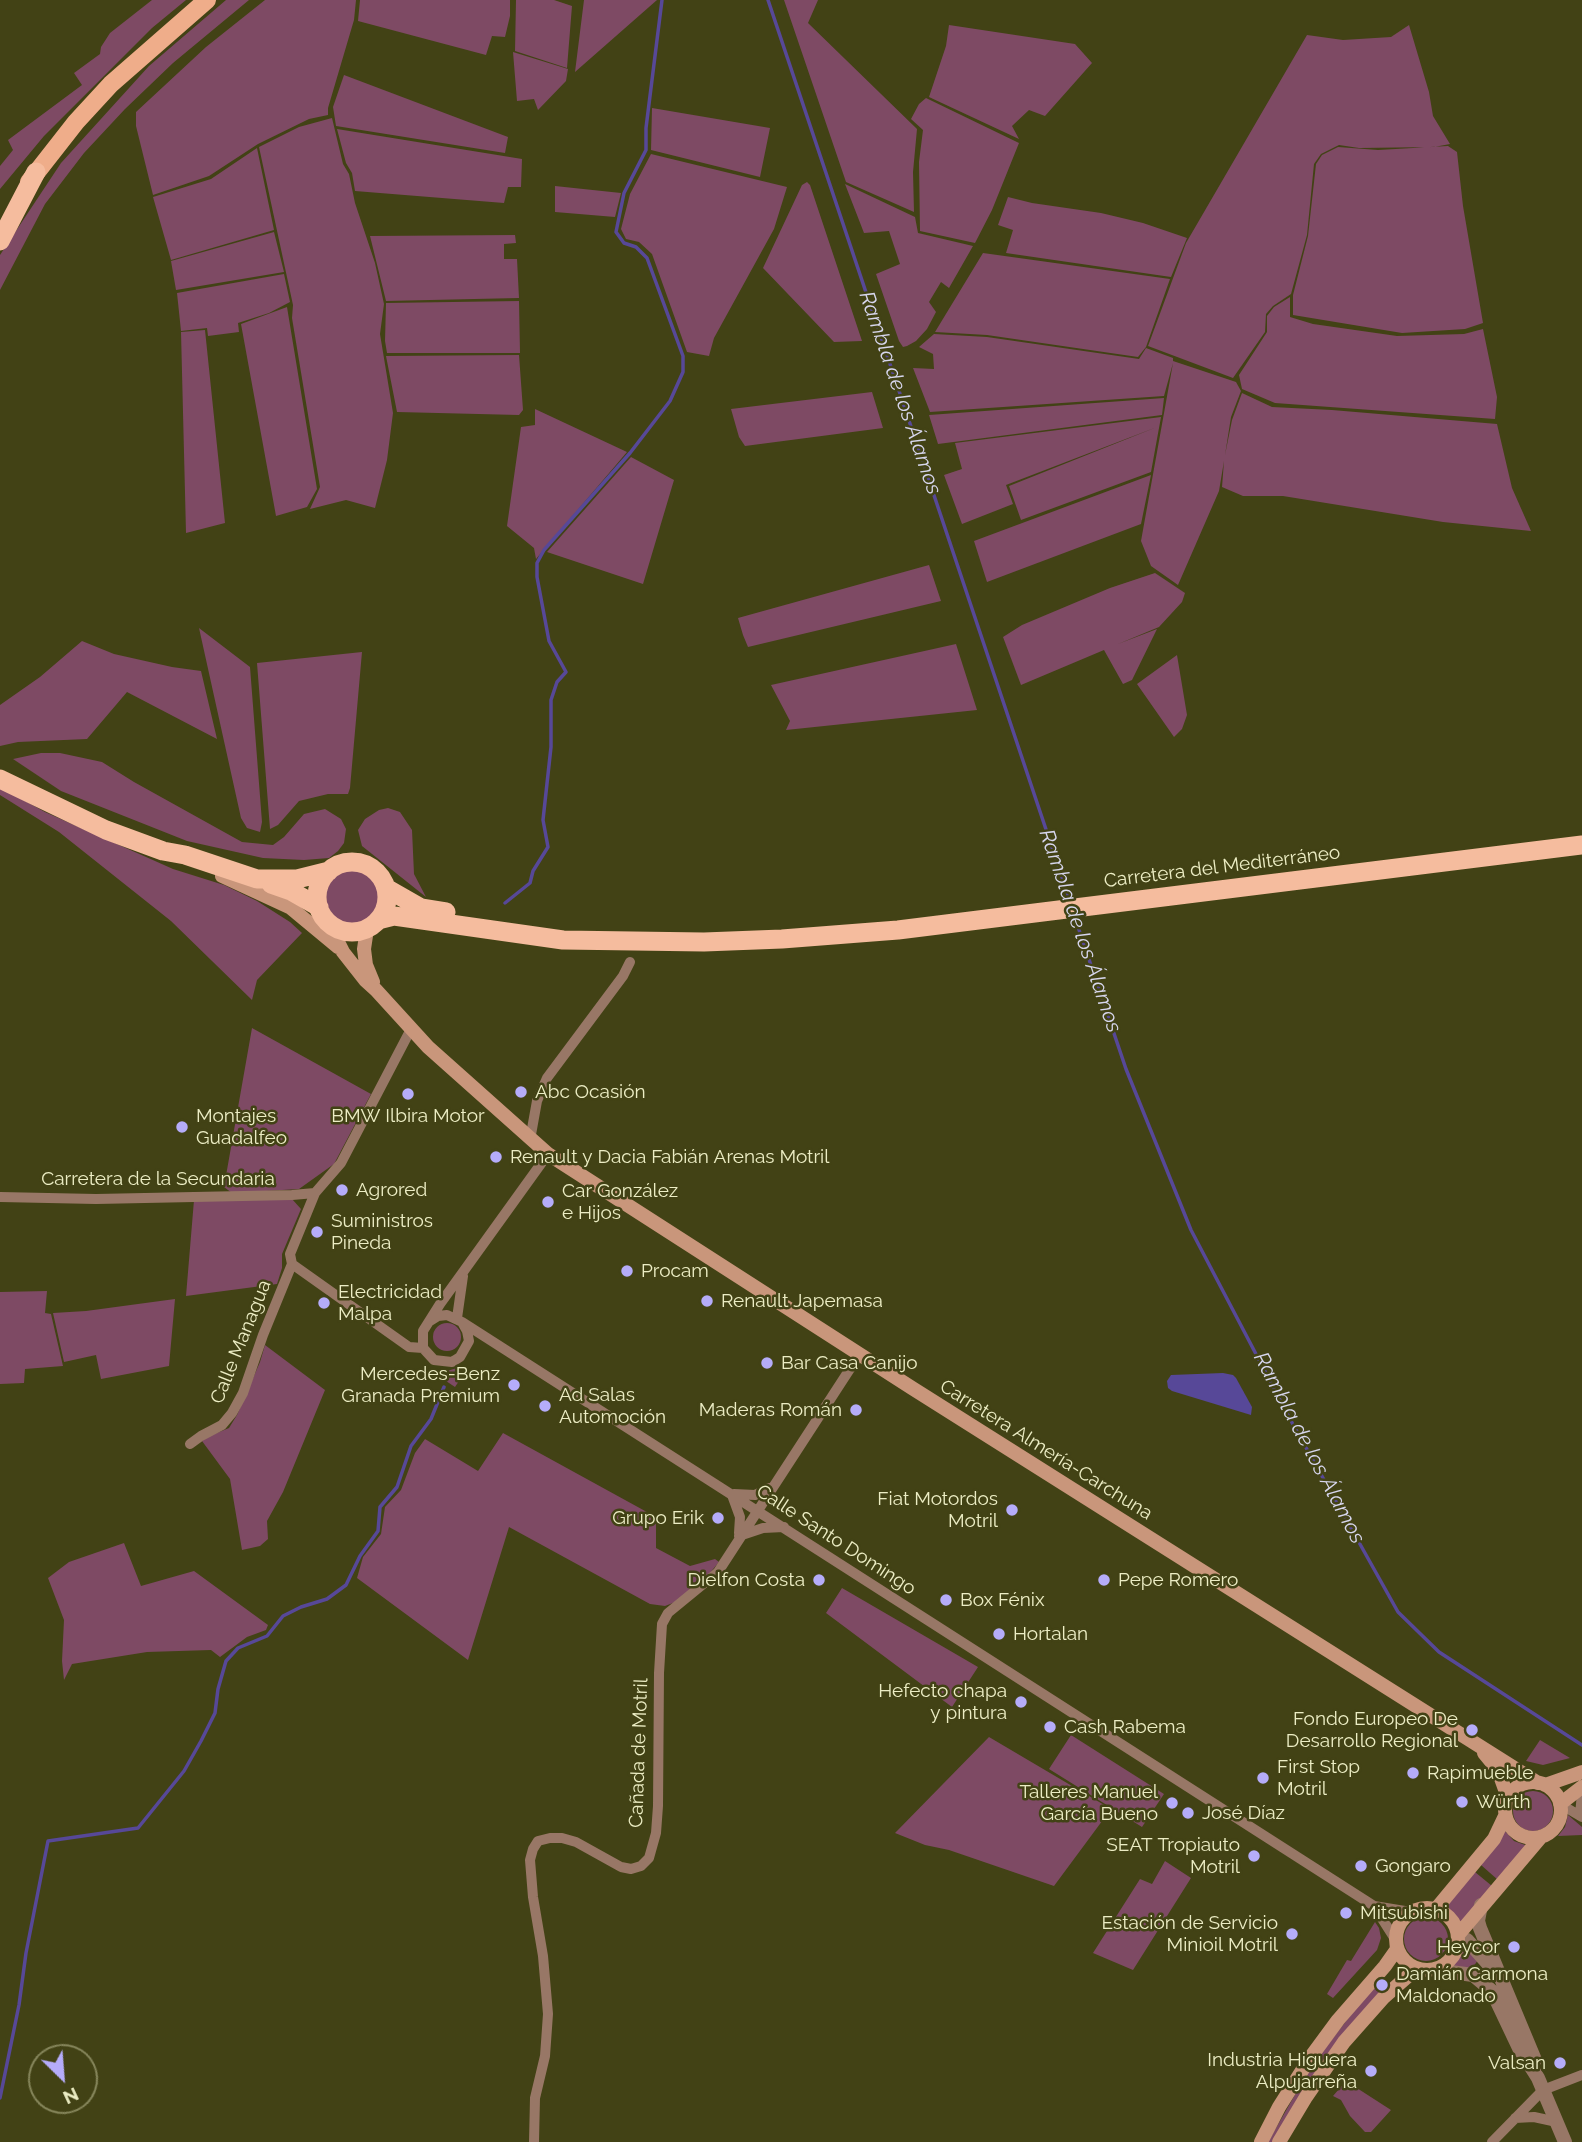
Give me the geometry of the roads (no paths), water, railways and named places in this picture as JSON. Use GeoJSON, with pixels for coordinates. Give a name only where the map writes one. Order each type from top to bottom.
{"type":"FeatureCollection","features":[{"type":"Feature","properties":{"kind":"highway"},"geometry":{"type":"LineString","coordinates":[[0,209],[36,172]]}},
{"type":"Feature","properties":{"kind":"highway"},"geometry":{"type":"LineString","coordinates":[[0,241],[36,172]]}},
{"type":"Feature","properties":{"kind":"highway"},"geometry":{"type":"LineString","coordinates":[[0,779],[106,830],[291,891],[346,931],[372,925],[385,911],[387,899],[382,877],[365,864],[345,862],[329,871],[297,879],[257,879]]}},
{"type":"Feature","properties":{"kind":"highway","name":"Carretera del Mediterráneo"},"geometry":{"type":"LineString","coordinates":[[372,925],[394,916],[563,940],[704,942],[782,939],[898,930],[1582,845]]}},
{"type":"Feature","properties":{"kind":"highway"},"geometry":{"type":"LineString","coordinates":[[323,915],[318,888],[329,871]]}},
{"type":"Feature","properties":{"kind":"highway","name":"Carretera del Mediterráneo"},"geometry":{"type":"LineString","coordinates":[[386,888],[421,908],[616,940]]}},
{"type":"Feature","properties":{"kind":"main road"},"geometry":{"type":"LineString","coordinates":[[0,221],[36,172],[111,84],[207,0]]}},
{"type":"Feature","properties":{"kind":"main road"},"geometry":{"type":"LineString","coordinates":[[163,851],[183,864],[238,883],[291,908],[343,952]]}},
{"type":"Feature","properties":{"kind":"main road"},"geometry":{"type":"LineString","coordinates":[[323,915],[343,952]]}},
{"type":"Feature","properties":{"kind":"main road"},"geometry":{"type":"LineString","coordinates":[[372,925],[363,949],[376,990]]}},
{"type":"Feature","properties":{"kind":"main road","name":"Carretera Almería-Carchuna"},"geometry":{"type":"LineString","coordinates":[[343,952],[365,980],[441,1061],[548,1154],[859,1355],[1542,1784]]}},
{"type":"Feature","properties":{"kind":"main road","name":"Carretera Almería-Carchuna"},"geometry":{"type":"LineString","coordinates":[[1478,1746],[1498,1770],[1508,1798]]}},
{"type":"Feature","properties":{"kind":"main road"},"geometry":{"type":"LineString","coordinates":[[1436,1909],[1494,1839],[1505,1816],[1508,1798],[1521,1785],[1542,1784],[1582,1772]]}},
{"type":"Feature","properties":{"kind":"main road"},"geometry":{"type":"LineString","coordinates":[[1505,1816],[1508,1825],[1522,1837],[1541,1837],[1548,1834],[1559,1821],[1560,1804],[1554,1792],[1542,1784]]}},
{"type":"Feature","properties":{"kind":"main road"},"geometry":{"type":"LineString","coordinates":[[1560,1804],[1582,1787]]}},
{"type":"Feature","properties":{"kind":"main road"},"geometry":{"type":"LineString","coordinates":[[1396,1944],[1408,1964],[1416,1969],[1436,1970],[1452,1958],[1458,1938],[1481,1905],[1541,1837]]}},
{"type":"Feature","properties":{"kind":"main road"},"geometry":{"type":"LineString","coordinates":[[1261,2142],[1310,2058],[1385,1966],[1396,1944],[1397,1928],[1411,1912],[1436,1909],[1451,1919],[1458,1938]]}},
{"type":"Feature","properties":{"kind":"main road"},"geometry":{"type":"LineString","coordinates":[[1279,2142],[1344,2042],[1383,1998],[1416,1969]]}},
{"type":"Feature","properties":{"kind":"street"},"geometry":{"type":"LineString","coordinates":[[530,1140],[537,1101],[547,1078],[623,976],[630,962]]}},
{"type":"Feature","properties":{"kind":"street"},"geometry":{"type":"LineString","coordinates":[[292,1264],[290,1254],[316,1193],[341,1163],[411,1029]]}},
{"type":"Feature","properties":{"kind":"street"},"geometry":{"type":"LineString","coordinates":[[430,1321],[447,1315],[459,1320],[467,1331],[469,1341],[465,1351],[452,1362],[434,1360],[423,1348],[423,1331],[463,1272],[548,1154]]}},
{"type":"Feature","properties":{"kind":"street","name":"Carretera de la Secundaria"},"geometry":{"type":"LineString","coordinates":[[0,1197],[96,1199],[316,1193]]}},
{"type":"Feature","properties":{"kind":"street","name":"Calle Managua"},"geometry":{"type":"LineString","coordinates":[[190,1444],[222,1425],[232,1413],[243,1393],[273,1307],[292,1264],[409,1347],[423,1348]]}},
{"type":"Feature","properties":{"kind":"street"},"geometry":{"type":"LineString","coordinates":[[459,1320],[463,1272]]}},
{"type":"Feature","properties":{"kind":"street","name":"Calle Santo Domingo"},"geometry":{"type":"LineString","coordinates":[[459,1320],[1374,1906],[1411,1912]]}},
{"type":"Feature","properties":{"kind":"street"},"geometry":{"type":"LineString","coordinates":[[469,1341],[490,1341]]}},
{"type":"Feature","properties":{"kind":"street","name":"Cañada de Motril"},"geometry":{"type":"LineString","coordinates":[[534,2142],[535,2098],[545,2056],[548,2014],[543,1956],[533,1897],[530,1860],[533,1849],[538,1841],[562,1838],[576,1842],[621,1867],[631,1869],[641,1866],[649,1858],[656,1833],[658,1806],[662,1624],[668,1613],[718,1572],[859,1355]]}},
{"type":"Feature","properties":{"kind":"street"},"geometry":{"type":"LineString","coordinates":[[773,1485],[755,1495],[731,1493],[740,1517],[739,1536],[763,1528],[784,1527]]}},
{"type":"Feature","properties":{"kind":"street"},"geometry":{"type":"LineString","coordinates":[[773,1485],[770,1509],[784,1527]]}},
{"type":"Feature","properties":{"kind":"street"},"geometry":{"type":"LineString","coordinates":[[1560,1804],[1581,1816],[1582,1793]]}},
{"type":"Feature","properties":{"kind":"street"},"geometry":{"type":"LineString","coordinates":[[1481,1905],[1478,1921],[1480,1928],[1535,2059],[1541,2084]]}},
{"type":"Feature","properties":{"kind":"street","name":"Calle Santo Domingo"},"geometry":{"type":"LineString","coordinates":[[1374,1906],[1396,1944]]}},
{"type":"Feature","properties":{"kind":"street"},"geometry":{"type":"LineString","coordinates":[[1458,1938],[1467,1940],[1497,1973]]}},
{"type":"Feature","properties":{"kind":"street"},"geometry":{"type":"LineString","coordinates":[[1436,1970],[1473,1975],[1485,1983],[1500,2004],[1519,2048],[1541,2084],[1565,2142]]}},
{"type":"Feature","properties":{"kind":"street"},"geometry":{"type":"LineString","coordinates":[[1492,2142],[1516,2118],[1541,2084],[1582,2075]]}},
{"type":"Feature","properties":{"kind":"street"},"geometry":{"type":"LineString","coordinates":[[1516,2118],[1534,2117],[1557,2122]]}},
{"type":"Feature","properties":{"kind":"waterway"},"geometry":{"type":"LineString","coordinates":[[505,903],[530,883],[533,871],[548,847],[543,820],[551,747],[551,700],[557,682],[566,672],[549,641],[537,577],[537,563],[544,550],[630,453],[670,401],[683,372],[683,356],[647,258],[636,247],[624,243],[616,232],[624,193],[646,150],[646,128],[662,0]]}},
{"type":"Feature","properties":{"kind":"waterway","name":"Rambla de los Álamos"},"geometry":{"type":"LineString","coordinates":[[768,0],[1070,901]]}},
{"type":"Feature","properties":{"kind":"waterway","name":"Rambla de los Álamos"},"geometry":{"type":"LineString","coordinates":[[1074,915],[1126,1069],[1191,1230],[1290,1419],[1398,1612],[1439,1652],[1582,1745]]}},
{"type":"Feature","properties":{"kind":"waterway"},"geometry":{"type":"LineString","coordinates":[[0,2098],[48,1841],[138,1828],[184,1771],[201,1741],[215,1713],[226,1661],[238,1648],[267,1636],[283,1616],[327,1599],[346,1585],[360,1556],[378,1531],[380,1507],[397,1487],[411,1446],[431,1419],[444,1387]]}},
{"type":"Feature","properties":{"kind":"place","name":"Abc Ocasión"},"geometry":{"type":"Point","coordinates":[521,1092]}},
{"type":"Feature","properties":{"kind":"place","name":"BMW Ilbira Motor"},"geometry":{"type":"Point","coordinates":[408,1094]}},
{"type":"Feature","properties":{"kind":"place","name":"Montajes Guadalfeo"},"geometry":{"type":"Point","coordinates":[182,1127]}},
{"type":"Feature","properties":{"kind":"place","name":"Renault y Dacia Fabián Arenas Motril"},"geometry":{"type":"Point","coordinates":[496,1157]}},
{"type":"Feature","properties":{"kind":"place","name":"Agrored"},"geometry":{"type":"Point","coordinates":[342,1190]}},
{"type":"Feature","properties":{"kind":"place","name":"Car González e Hijos"},"geometry":{"type":"Point","coordinates":[548,1202]}},
{"type":"Feature","properties":{"kind":"place","name":"Suministros Pineda"},"geometry":{"type":"Point","coordinates":[317,1232]}},
{"type":"Feature","properties":{"kind":"place","name":"Procam"},"geometry":{"type":"Point","coordinates":[627,1271]}},
{"type":"Feature","properties":{"kind":"place","name":"Renault Japemasa"},"geometry":{"type":"Point","coordinates":[707,1301]}},
{"type":"Feature","properties":{"kind":"place","name":"Electricidad Malpa"},"geometry":{"type":"Point","coordinates":[324,1303]}},
{"type":"Feature","properties":{"kind":"place","name":"Bar Casa Canijo"},"geometry":{"type":"Point","coordinates":[767,1363]}},
{"type":"Feature","properties":{"kind":"place","name":"Mercedes-Benz Granada Premium"},"geometry":{"type":"Point","coordinates":[514,1385]}},
{"type":"Feature","properties":{"kind":"place","name":"Ad Salas Automoción"},"geometry":{"type":"Point","coordinates":[545,1406]}},
{"type":"Feature","properties":{"kind":"place","name":"Maderas Román"},"geometry":{"type":"Point","coordinates":[856,1410]}},
{"type":"Feature","properties":{"kind":"place","name":"Fiat Motordos Motril"},"geometry":{"type":"Point","coordinates":[1012,1510]}},
{"type":"Feature","properties":{"kind":"place","name":"Grupo Erik"},"geometry":{"type":"Point","coordinates":[718,1518]}},
{"type":"Feature","properties":{"kind":"place","name":"Dielfon Costa"},"geometry":{"type":"Point","coordinates":[819,1580]}},
{"type":"Feature","properties":{"kind":"place","name":"Pepe Romero"},"geometry":{"type":"Point","coordinates":[1104,1580]}},
{"type":"Feature","properties":{"kind":"place","name":"Box Fénix"},"geometry":{"type":"Point","coordinates":[946,1600]}},
{"type":"Feature","properties":{"kind":"place","name":"Hortalan"},"geometry":{"type":"Point","coordinates":[999,1634]}},
{"type":"Feature","properties":{"kind":"place","name":"Hefecto chapa y pintura"},"geometry":{"type":"Point","coordinates":[1021,1702]}},
{"type":"Feature","properties":{"kind":"place","name":"Cash Rabema"},"geometry":{"type":"Point","coordinates":[1050,1727]}},
{"type":"Feature","properties":{"kind":"place","name":"Fondo Europeo De Desarrollo Regional"},"geometry":{"type":"Point","coordinates":[1472,1730]}},
{"type":"Feature","properties":{"kind":"place","name":"Rapimueble"},"geometry":{"type":"Point","coordinates":[1413,1773]}},
{"type":"Feature","properties":{"kind":"place","name":"First Stop Motril"},"geometry":{"type":"Point","coordinates":[1263,1778]}},
{"type":"Feature","properties":{"kind":"place","name":"Würth"},"geometry":{"type":"Point","coordinates":[1462,1802]}},
{"type":"Feature","properties":{"kind":"place","name":"Talleres Manuel García Bueno"},"geometry":{"type":"Point","coordinates":[1172,1803]}},
{"type":"Feature","properties":{"kind":"place","name":"José Díaz"},"geometry":{"type":"Point","coordinates":[1188,1813]}},
{"type":"Feature","properties":{"kind":"place","name":"SEAT Tropiauto Motril"},"geometry":{"type":"Point","coordinates":[1254,1856]}},
{"type":"Feature","properties":{"kind":"place","name":"Gongaro"},"geometry":{"type":"Point","coordinates":[1361,1866]}},
{"type":"Feature","properties":{"kind":"place","name":"Mitsubishi"},"geometry":{"type":"Point","coordinates":[1346,1913]}},
{"type":"Feature","properties":{"kind":"place","name":"Estación de Servicio Minioil Motril"},"geometry":{"type":"Point","coordinates":[1292,1934]}},
{"type":"Feature","properties":{"kind":"place","name":"Heycor"},"geometry":{"type":"Point","coordinates":[1514,1947]}},
{"type":"Feature","properties":{"kind":"place","name":"Damián Carmona Maldonado"},"geometry":{"type":"Point","coordinates":[1382,1985]}},
{"type":"Feature","properties":{"kind":"place","name":"Valsan"},"geometry":{"type":"Point","coordinates":[1560,2063]}},
{"type":"Feature","properties":{"kind":"place","name":"Industria Higuera Alpujarreña"},"geometry":{"type":"Point","coordinates":[1371,2071]}}]}
